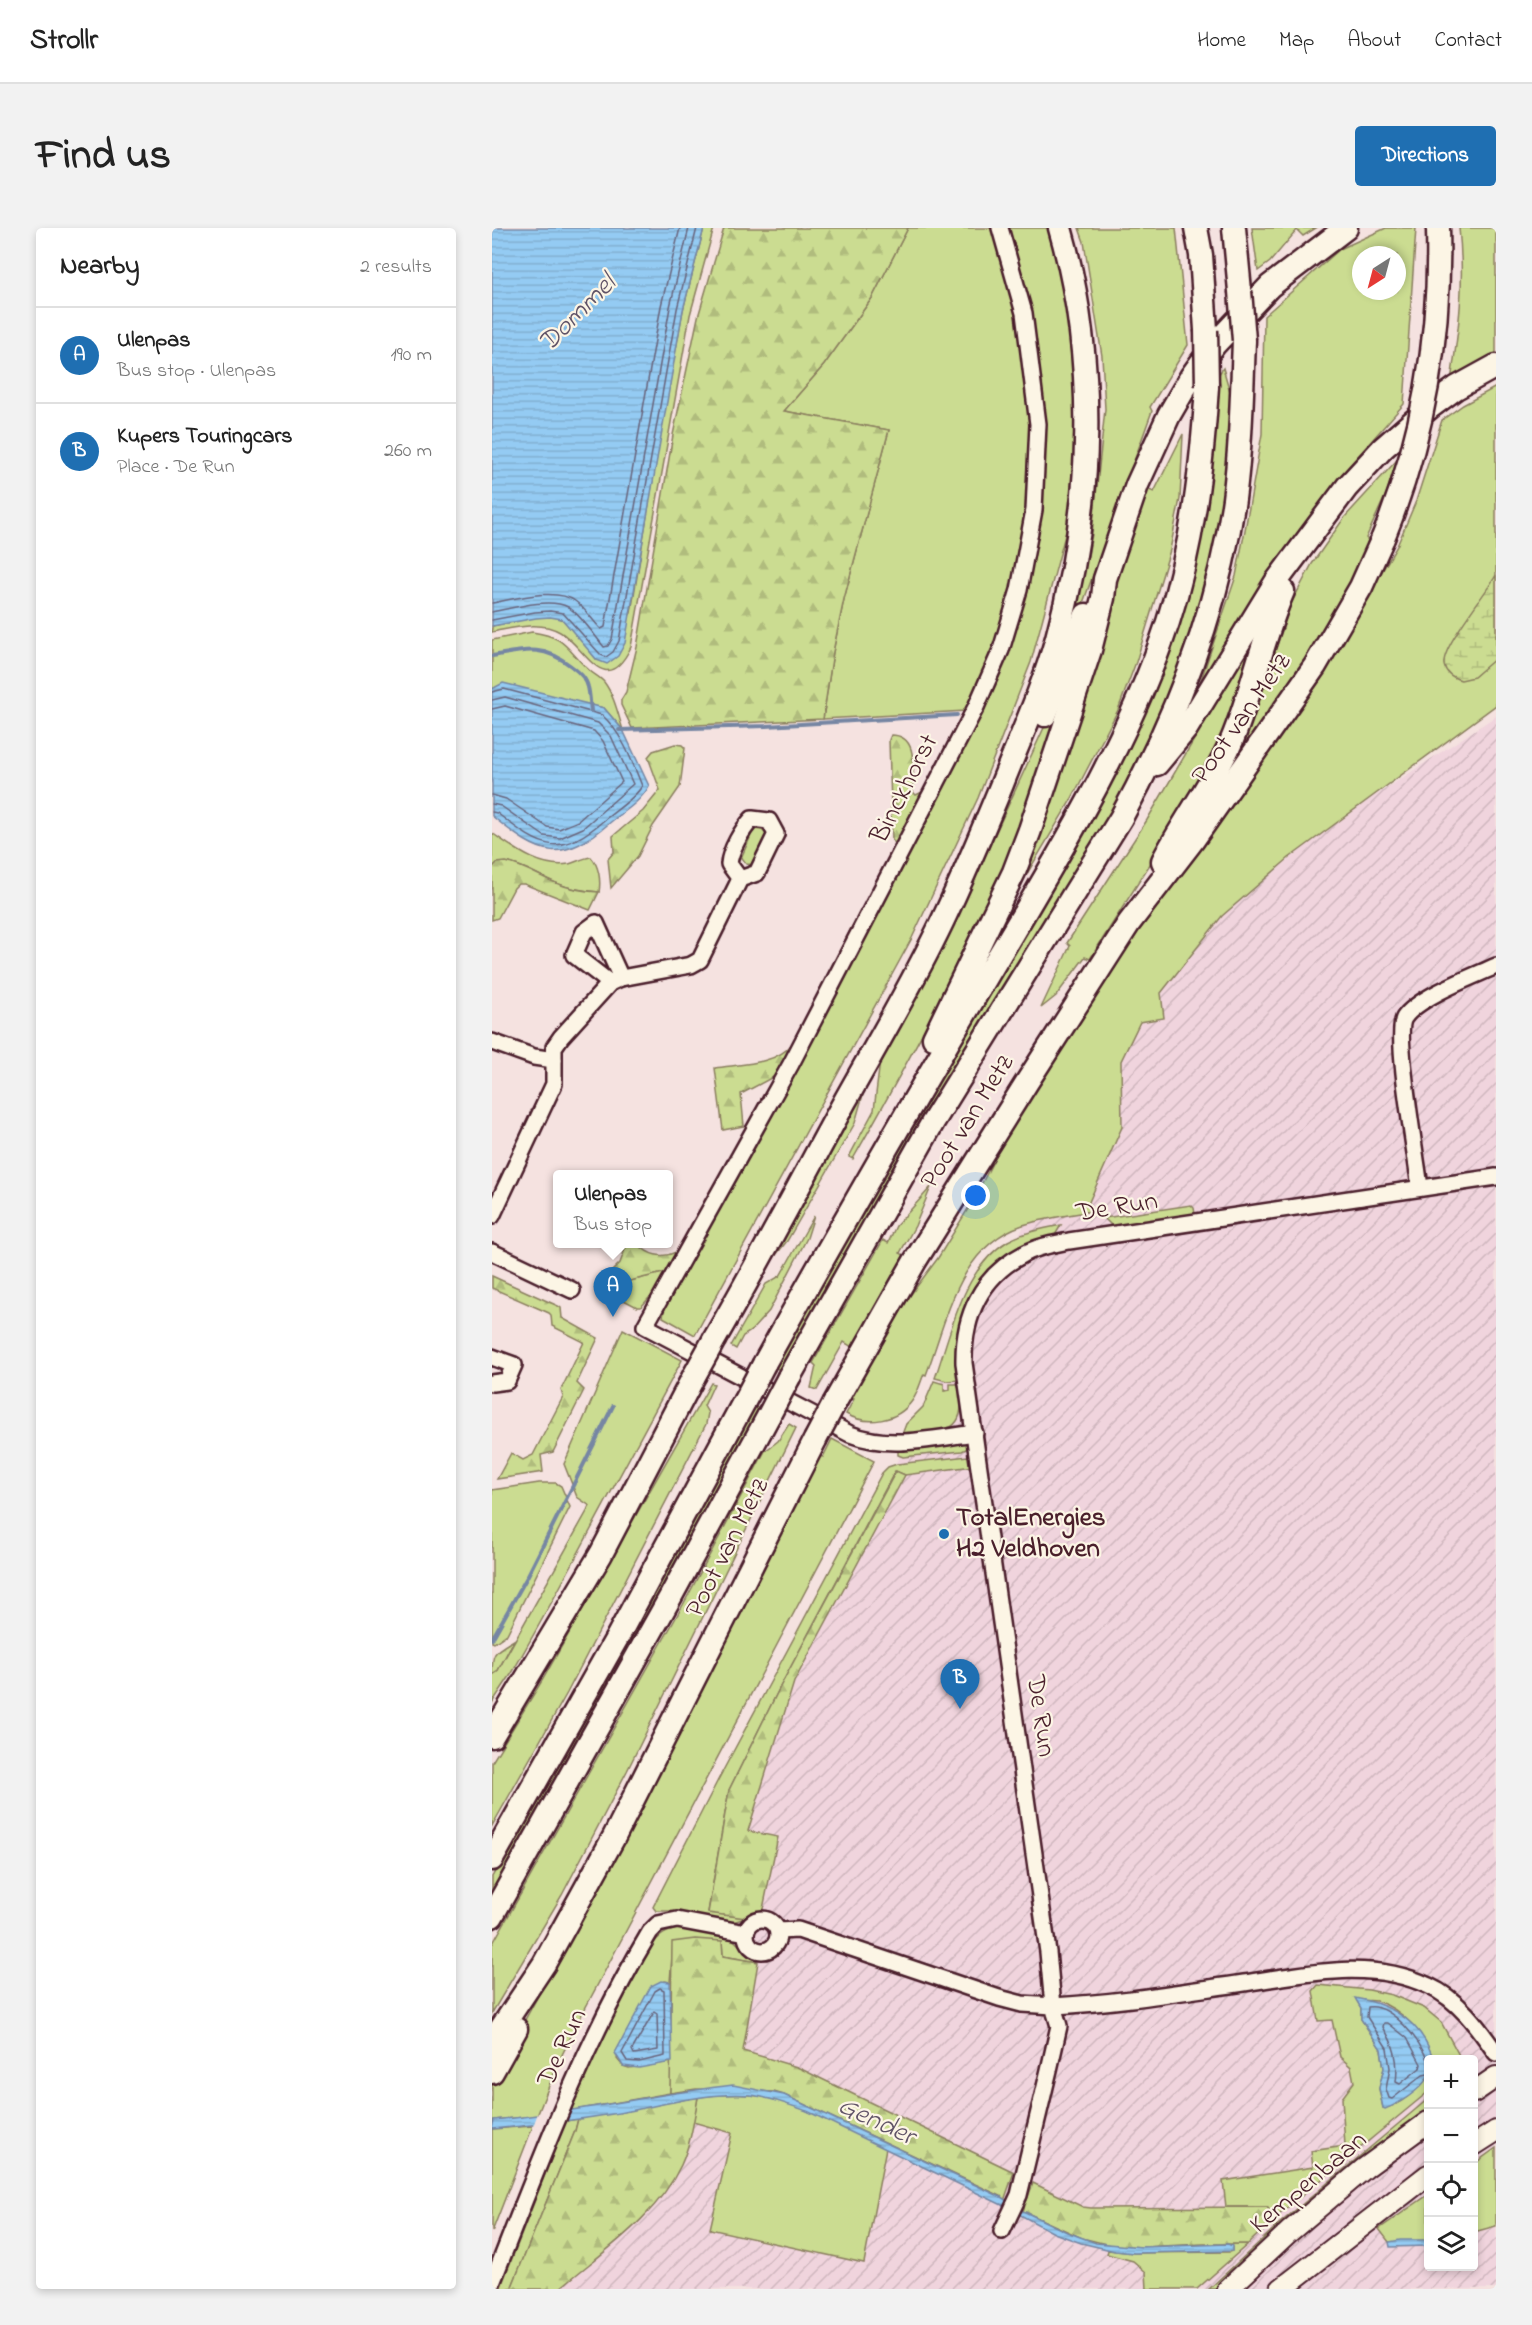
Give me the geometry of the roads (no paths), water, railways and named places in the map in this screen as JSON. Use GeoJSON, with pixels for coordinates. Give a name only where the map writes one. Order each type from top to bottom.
{"type":"FeatureCollection","features":[{"type":"Feature","properties":{"kind":"highway"},"geometry":{"type":"LineString","coordinates":[[970,862],[1041,687],[1068,591],[1078,532],[1086,413],[1084,360],[1077,304],[1060,228]]}},
{"type":"Feature","properties":{"kind":"highway","name":"Poot van Metz"},"geometry":{"type":"LineString","coordinates":[[492,1859],[618,1636],[849,1210],[1084,807],[1131,719],[1169,620],[1197,504],[1207,386],[1201,255],[1196,228]]}},
{"type":"Feature","properties":{"kind":"highway","name":"Poot van Metz"},"geometry":{"type":"LineString","coordinates":[[492,1916],[654,1627],[789,1377],[933,1122],[1136,791],[1185,683],[1219,572],[1228,534],[1238,465],[1244,340],[1234,228]]}},
{"type":"Feature","properties":{"kind":"highway"},"geometry":{"type":"LineString","coordinates":[[901,1124],[915,1078],[986,932],[1030,831],[1090,650],[1103,598],[1105,579],[1137,485],[1169,416],[1191,377],[1214,345],[1270,286],[1346,228]]}},
{"type":"Feature","properties":{"kind":"highway","name":"Poot van Metz"},"geometry":{"type":"LineString","coordinates":[[492,2042],[544,1964],[614,1837],[835,1401],[921,1251],[1130,923],[1193,840],[1315,666],[1361,587],[1383,538],[1408,470],[1431,372],[1437,313],[1438,228]]}},
{"type":"Feature","properties":{"kind":"highway"},"geometry":{"type":"LineString","coordinates":[[1136,791],[1186,729],[1276,582],[1347,487],[1383,448],[1456,388],[1496,366]]}},
{"type":"Feature","properties":{"kind":"highway"},"geometry":{"type":"LineString","coordinates":[[1130,923],[1179,830],[1230,744],[1240,720],[1274,611],[1306,543]]}},
{"type":"Feature","properties":{"kind":"highway"},"geometry":{"type":"LineString","coordinates":[[492,1736],[601,1554],[694,1376],[899,1004],[1038,730],[1094,596],[1105,579]]}},
{"type":"Feature","properties":{"kind":"highway"},"geometry":{"type":"LineString","coordinates":[[492,1725],[510,1708]]}},
{"type":"Feature","properties":{"kind":"highway"},"geometry":{"type":"LineString","coordinates":[[492,2072],[516,2028],[544,1964]]}},
{"type":"Feature","properties":{"kind":"main road"},"geometry":{"type":"LineString","coordinates":[[1478,2089],[1496,2077]]}},
{"type":"Feature","properties":{"kind":"main road","name":"Kempenbaan"},"geometry":{"type":"LineString","coordinates":[[1228,2289],[1289,2232],[1365,2168],[1424,2125]]}},
{"type":"Feature","properties":{"kind":"main road"},"geometry":{"type":"LineString","coordinates":[[1478,2142],[1496,2131]]}},
{"type":"Feature","properties":{"kind":"main road"},"geometry":{"type":"LineString","coordinates":[[1281,2289],[1424,2178]]}},
{"type":"Feature","properties":{"kind":"street","name":"Binckhorst"},"geometry":{"type":"LineString","coordinates":[[975,1432],[894,1443],[867,1441],[645,1326],[791,1064],[976,708],[1001,650],[1019,590],[1034,510],[1038,424],[1024,313],[1000,228]]}},
{"type":"Feature","properties":{"kind":"street"},"geometry":{"type":"LineString","coordinates":[[492,1216],[554,1084],[554,1047],[561,1037],[615,981],[691,965],[700,960],[740,879]]}},
{"type":"Feature","properties":{"kind":"street"},"geometry":{"type":"LineString","coordinates":[[1420,1188],[1400,1044],[1403,1019],[1421,1002],[1496,966]]}},
{"type":"Feature","properties":{"kind":"street"},"geometry":{"type":"LineString","coordinates":[[492,1041],[534,1057],[554,1060]]}},
{"type":"Feature","properties":{"kind":"street","name":"De Run"},"geometry":{"type":"LineString","coordinates":[[1002,2231],[1017,2201],[1059,2026],[1053,2006],[1046,1941],[964,1363],[964,1345],[969,1316],[974,1304],[987,1284],[1012,1261],[1036,1248],[1070,1240],[1496,1177]]}},
{"type":"Feature","properties":{"kind":"street"},"geometry":{"type":"LineString","coordinates":[[492,1252],[572,1290]]}},
{"type":"Feature","properties":{"kind":"street"},"geometry":{"type":"LineString","coordinates":[[492,1357],[514,1365],[507,1381],[492,1383]]}},
{"type":"Feature","properties":{"kind":"street","name":"De Run"},"geometry":{"type":"LineString","coordinates":[[492,2283],[549,2138],[591,2041],[645,1940],[658,1924],[677,1920],[746,1933]]}},
{"type":"Feature","properties":{"kind":"street"},"geometry":{"type":"LineString","coordinates":[[768,1920],[778,1931],[778,1940],[773,1948],[765,1951],[756,1950],[750,1946],[746,1933],[754,1921],[768,1920]]}},
{"type":"Feature","properties":{"kind":"street"},"geometry":{"type":"LineString","coordinates":[[778,1931],[798,1930],[1022,2004],[1053,2006],[1115,2001],[1315,1973],[1356,1969],[1379,1970],[1430,1986],[1443,1994],[1472,2019],[1496,2053]]}},
{"type":"Feature","properties":{"kind":"water","name":"Dommel"},"geometry":{"type":"Polygon","coordinates":[[[492,228],[704,228],[683,310],[625,643],[618,656],[607,664],[597,660],[562,619],[536,618],[492,626],[492,228]]]}},
{"type":"Feature","properties":{"kind":"water"},"geometry":{"type":"Polygon","coordinates":[[[503,683],[604,708],[623,730],[649,786],[646,791],[594,835],[579,845],[565,850],[538,847],[509,830],[492,816],[492,689],[503,683]]]}},
{"type":"Feature","properties":{"kind":"water"},"geometry":{"type":"Polygon","coordinates":[[[661,1981],[670,1982],[672,2062],[639,2068],[623,2066],[615,2053],[651,1986],[661,1981]]]}},
{"type":"Feature","properties":{"kind":"water"},"geometry":{"type":"Polygon","coordinates":[[[1355,1998],[1381,2005],[1403,2017],[1421,2034],[1432,2055],[1424,2055],[1424,2083],[1402,2100],[1385,2109],[1379,2088],[1384,2068],[1381,2049],[1361,2019],[1361,2008],[1355,1998]]]}},
{"type":"Feature","properties":{"kind":"water"},"geometry":{"type":"Polygon","coordinates":[[[733,2085],[784,2095],[1001,2197],[1023,2211],[1067,2232],[1096,2243],[1142,2247],[1228,2244],[1232,2246],[1232,2251],[1134,2253],[1081,2243],[1054,2233],[1000,2204],[807,2111],[757,2096],[700,2097],[603,2116],[492,2129],[494,2120],[733,2085]]]}},
{"type":"Feature","properties":{"kind":"water"},"geometry":{"type":"Polygon","coordinates":[[[1424,2240],[1424,2246],[1390,2247],[1389,2242],[1424,2240]]]}},
{"type":"Feature","properties":{"kind":"waterway"},"geometry":{"type":"LineString","coordinates":[[492,656],[533,650],[561,659],[582,675],[586,681],[591,711]]}},
{"type":"Feature","properties":{"kind":"waterway"},"geometry":{"type":"LineString","coordinates":[[619,730],[766,726],[957,715]]}},
{"type":"Feature","properties":{"kind":"waterway"},"geometry":{"type":"LineString","coordinates":[[492,1639],[527,1577],[613,1406]]}},
{"type":"Feature","properties":{"kind":"place","name":"Ulenpas"},"geometry":{"type":"Point","coordinates":[613,1317]}},
{"type":"Feature","properties":{"kind":"place","name":"TotalEnergies H2 Veldhoven"},"geometry":{"type":"Point","coordinates":[944,1534]}},
{"type":"Feature","properties":{"kind":"place","name":"Kupers Touringcars"},"geometry":{"type":"Point","coordinates":[960,1709]}},
{"type":"Feature","properties":{"kind":"water label","name":"Gender"},"geometry":{"type":"Point","coordinates":[876,2122]}}]}
